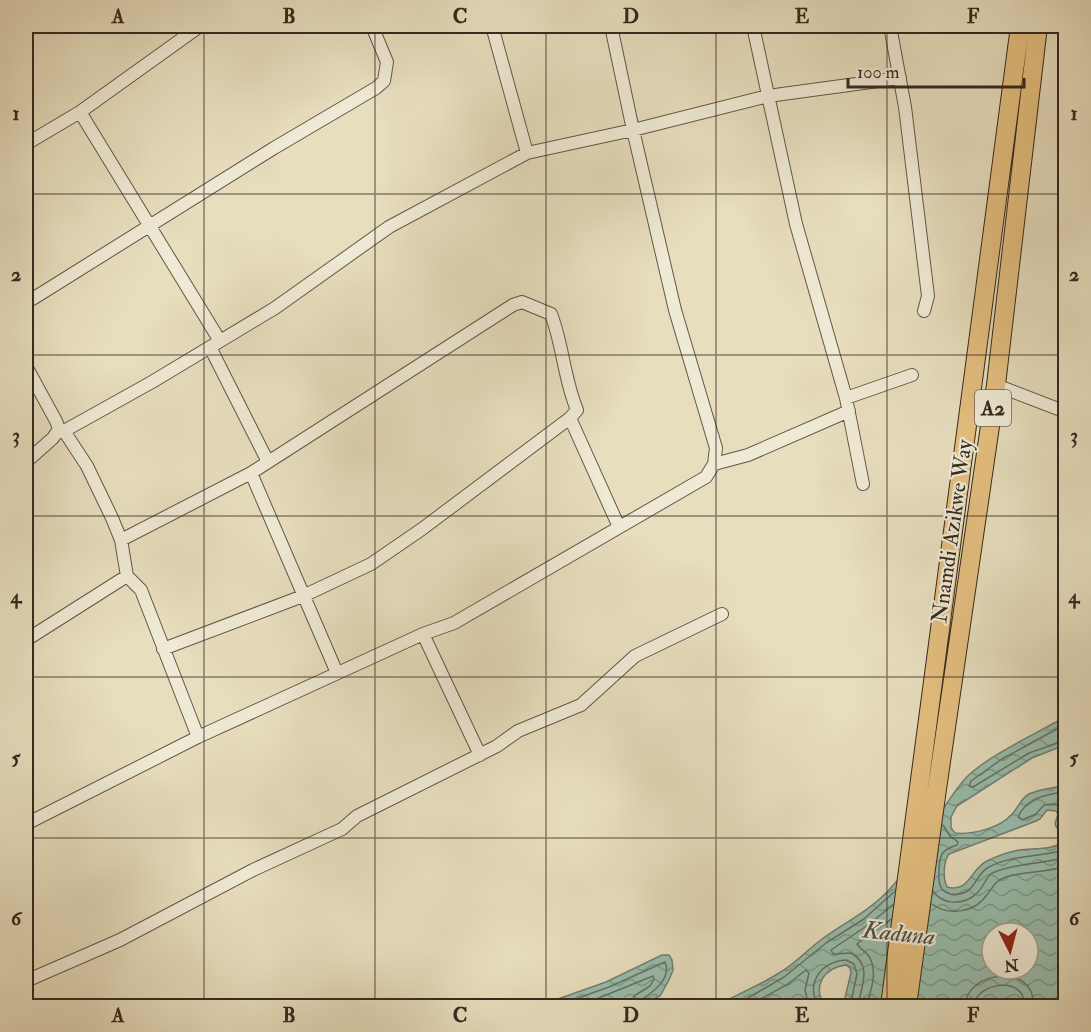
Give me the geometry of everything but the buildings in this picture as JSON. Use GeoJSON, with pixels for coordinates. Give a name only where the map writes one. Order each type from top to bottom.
{"type":"FeatureCollection","features":[{"type":"Feature","properties":{"kind":"highway","name":"Nnamdi Azikwe Way"},"geometry":{"type":"LineString","coordinates":[[890,1006],[1020,26]]}},
{"type":"Feature","properties":{"kind":"highway","name":"Nnamdi Azikwe Way"},"geometry":{"type":"LineString","coordinates":[[908,1006],[996,385],[1038,26]]}},
{"type":"Feature","properties":{"kind":"street"},"geometry":{"type":"LineString","coordinates":[[26,144],[80,112],[200,26]]}},
{"type":"Feature","properties":{"kind":"street"},"geometry":{"type":"LineString","coordinates":[[26,303],[148,225],[376,88],[384,81],[387,62],[372,26]]}},
{"type":"Feature","properties":{"kind":"street"},"geometry":{"type":"LineString","coordinates":[[492,26],[527,153]]}},
{"type":"Feature","properties":{"kind":"street"},"geometry":{"type":"LineString","coordinates":[[26,824],[198,736],[454,622],[706,477],[714,464],[716,448],[675,310],[611,26]]}},
{"type":"Feature","properties":{"kind":"street"},"geometry":{"type":"LineString","coordinates":[[753,26],[796,224],[846,398],[863,484]]}},
{"type":"Feature","properties":{"kind":"street"},"geometry":{"type":"LineString","coordinates":[[890,26],[905,107],[928,296],[924,311]]}},
{"type":"Feature","properties":{"kind":"street"},"geometry":{"type":"LineString","coordinates":[[26,462],[61,430],[275,308],[389,227],[527,153],[768,96],[900,78]]}},
{"type":"Feature","properties":{"kind":"street"},"geometry":{"type":"LineString","coordinates":[[80,112],[148,225],[215,344],[268,462]]}},
{"type":"Feature","properties":{"kind":"street"},"geometry":{"type":"LineString","coordinates":[[121,540],[251,473],[513,305],[522,302],[551,314],[557,329],[570,392],[577,410],[570,418],[422,529],[379,558],[303,596],[163,649]]}},
{"type":"Feature","properties":{"kind":"street"},"geometry":{"type":"LineString","coordinates":[[26,366],[61,430],[87,466],[121,540],[127,576],[141,590],[198,736]]}},
{"type":"Feature","properties":{"kind":"street"},"geometry":{"type":"LineString","coordinates":[[846,398],[912,375]]}},
{"type":"Feature","properties":{"kind":"street"},"geometry":{"type":"LineString","coordinates":[[996,385],[1065,412]]}},
{"type":"Feature","properties":{"kind":"street"},"geometry":{"type":"LineString","coordinates":[[714,464],[748,455],[849,411]]}},
{"type":"Feature","properties":{"kind":"street"},"geometry":{"type":"LineString","coordinates":[[570,418],[619,527]]}},
{"type":"Feature","properties":{"kind":"street"},"geometry":{"type":"LineString","coordinates":[[251,473],[337,673]]}},
{"type":"Feature","properties":{"kind":"street"},"geometry":{"type":"LineString","coordinates":[[26,640],[127,576]]}},
{"type":"Feature","properties":{"kind":"street"},"geometry":{"type":"LineString","coordinates":[[26,981],[120,940],[253,870],[342,829],[357,816],[497,746],[518,730],[581,705],[635,656],[722,615]]}},
{"type":"Feature","properties":{"kind":"street"},"geometry":{"type":"LineString","coordinates":[[423,634],[480,755]]}},
{"type":"Feature","properties":{"kind":"water","name":"Kaduna"},"geometry":{"type":"Polygon","coordinates":[[[1065,717],[1065,745],[1032,758],[957,806],[951,817],[951,828],[955,833],[977,832],[1000,824],[1029,794],[1065,785],[1065,828],[1057,828],[1055,824],[1058,814],[1056,811],[1047,810],[1036,821],[949,854],[944,875],[946,884],[947,887],[961,887],[981,865],[995,857],[1015,851],[1049,848],[1065,842],[1065,1006],[1010,1006],[1011,1002],[1007,998],[977,1006],[843,1006],[851,973],[850,968],[846,965],[831,970],[822,980],[820,992],[825,1006],[715,1006],[785,969],[822,939],[881,898],[909,864],[954,792],[974,770],[999,753],[1065,717]]]}},
{"type":"Feature","properties":{"kind":"water"},"geometry":{"type":"Polygon","coordinates":[[[662,955],[669,955],[672,960],[673,970],[669,980],[660,996],[640,1006],[538,1006],[606,982],[662,955]]]}}]}
